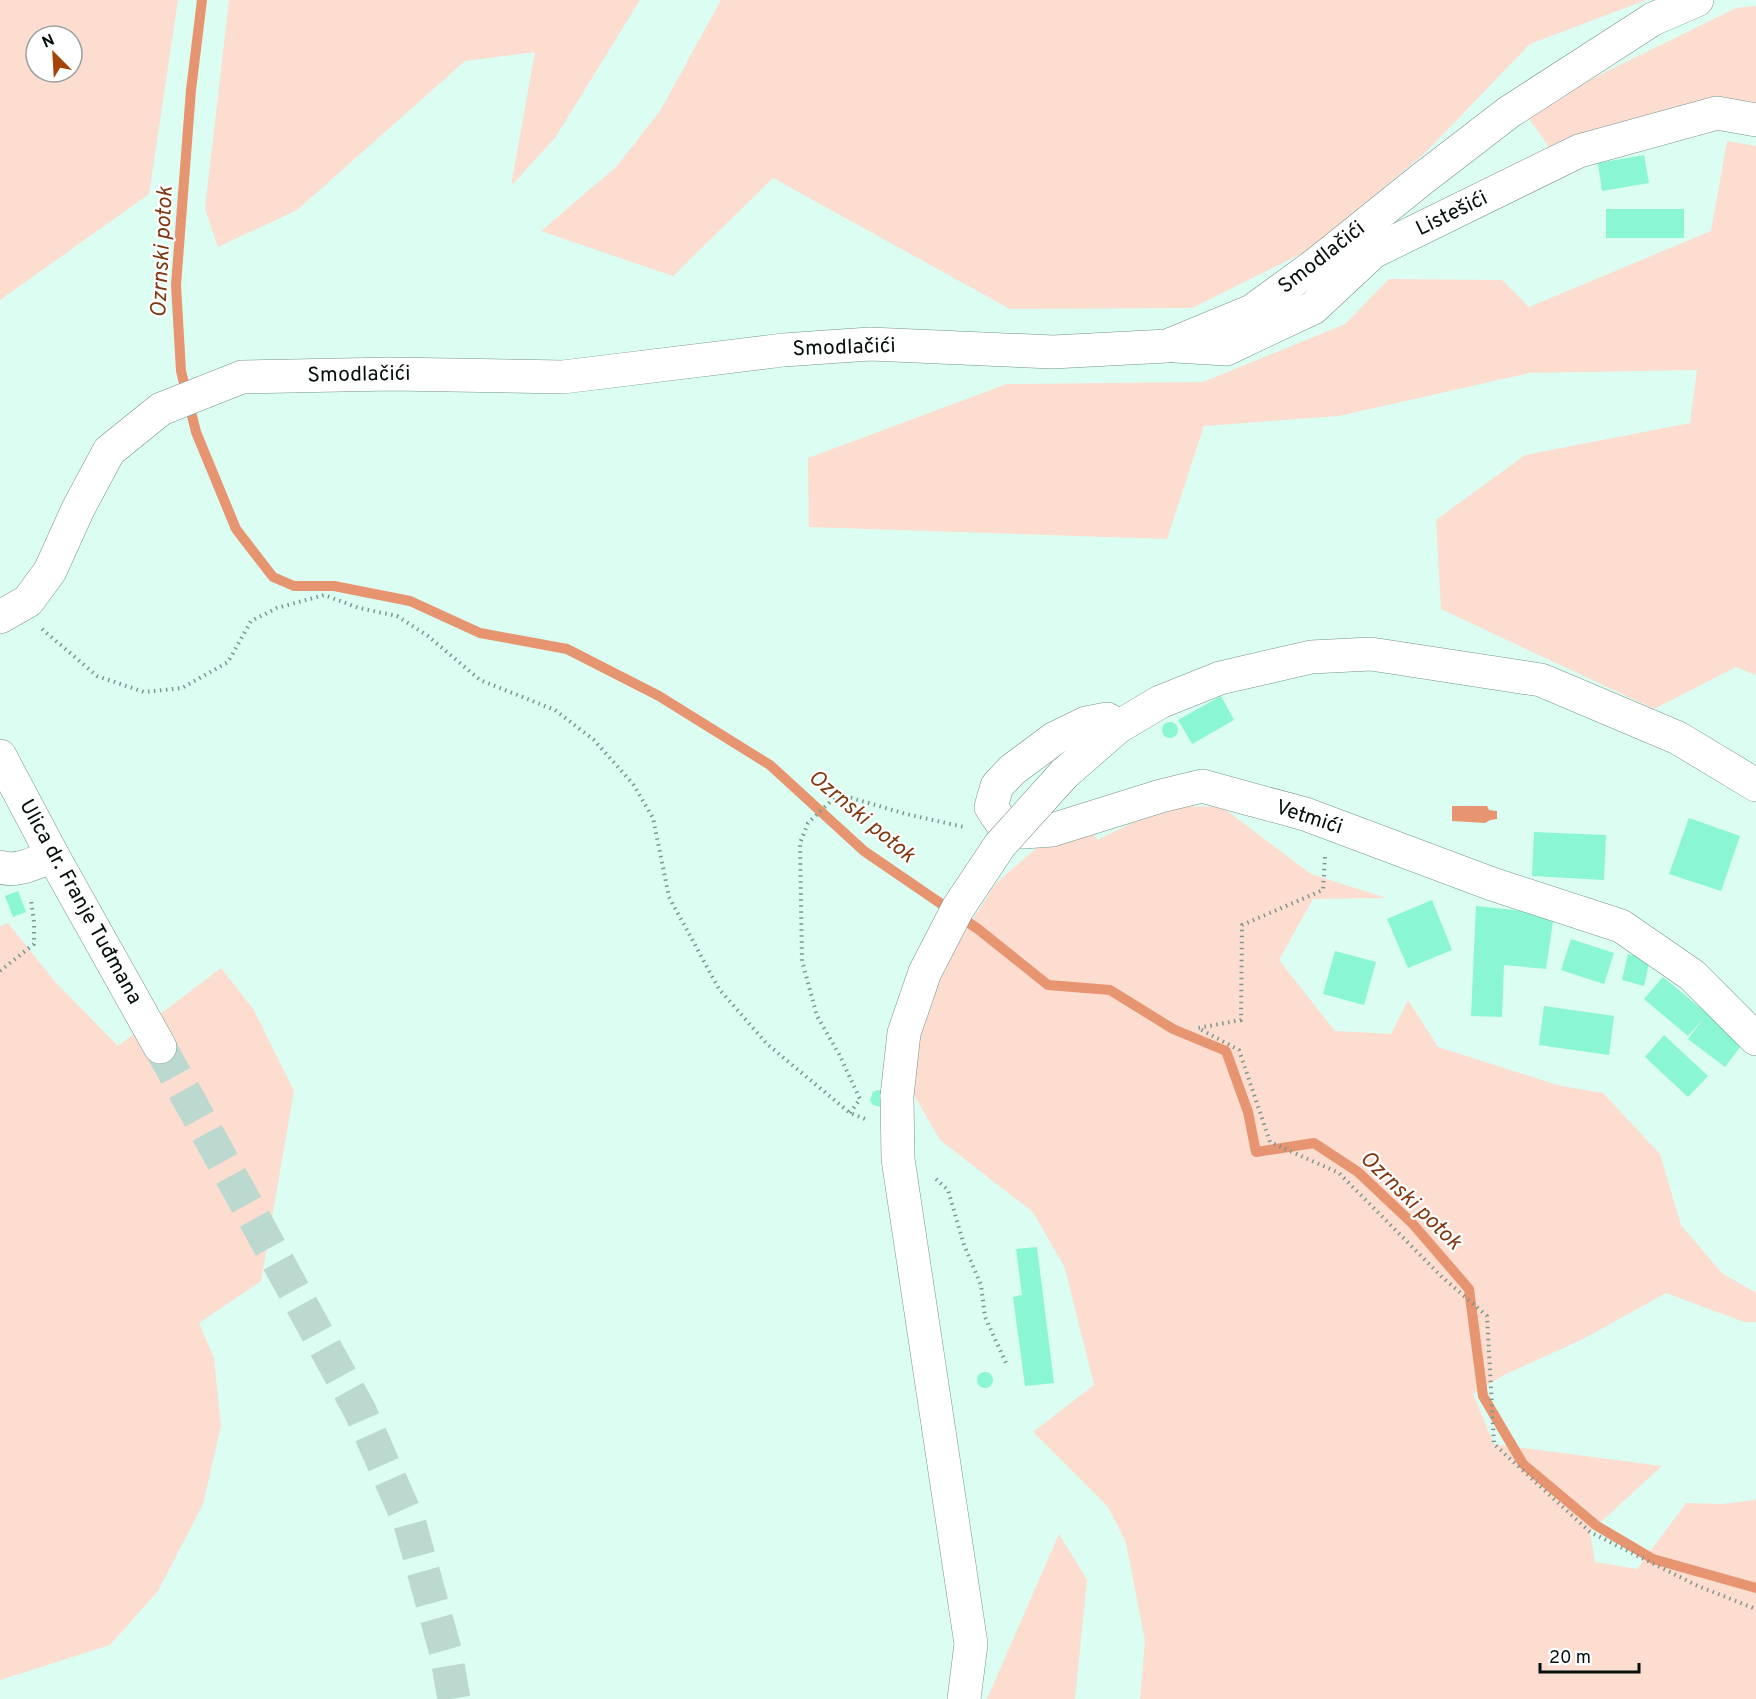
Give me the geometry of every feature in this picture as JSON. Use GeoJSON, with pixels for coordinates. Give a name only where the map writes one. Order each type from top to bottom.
{"type":"FeatureCollection","features":[{"type":"Feature","properties":{"kind":"street","name":"Smodlačići"},"geometry":{"type":"LineString","coordinates":[[14,609],[50,571],[78,509],[109,451],[161,409],[243,377],[391,374],[563,377],[783,350],[870,344],[1053,352],[1167,346],[1252,311],[1316,265],[1509,111],[1653,19],[1697,0]]}},
{"type":"Feature","properties":{"kind":"street","name":"Listešići"},"geometry":{"type":"LineString","coordinates":[[1167,346],[1226,350],[1313,308],[1373,252],[1579,151],[1717,113],[1756,120]]}},
{"type":"Feature","properties":{"kind":"street"},"geometry":{"type":"LineString","coordinates":[[964,1699],[971,1644],[898,1146],[897,1096],[904,1033],[925,972],[952,919],[1000,845],[1064,774],[1118,727],[1161,702],[1220,678],[1311,657],[1371,654],[1541,680],[1677,738],[1756,785]]}},
{"type":"Feature","properties":{"kind":"street"},"geometry":{"type":"LineString","coordinates":[[1001,822],[991,807],[997,786],[1012,770],[1055,738],[1086,723],[1107,719],[1118,727]]}},
{"type":"Feature","properties":{"kind":"street","name":"Ulica dr. Franje Tuđmana"},"geometry":{"type":"LineString","coordinates":[[0,756],[26,863],[160,1047]]}},
{"type":"Feature","properties":{"kind":"street","name":"Vetmići"},"geometry":{"type":"LineString","coordinates":[[1001,822],[1023,832],[1052,830],[1161,796],[1202,786],[1305,814],[1492,884],[1621,926],[1692,975],[1756,1039]]}},
{"type":"Feature","properties":{"kind":"path"},"geometry":{"type":"LineString","coordinates":[[14,609],[33,621],[97,676],[144,692],[182,688],[228,662],[251,621],[277,608],[324,595],[359,609],[397,616],[428,636],[480,680],[555,710],[594,740],[633,784],[653,818],[669,897],[718,989],[767,1044],[850,1113],[898,1146],[948,1190],[964,1245],[981,1285],[985,1317],[1006,1363]]}},
{"type":"Feature","properties":{"kind":"path"},"geometry":{"type":"LineString","coordinates":[[850,1113],[860,1100],[839,1054],[817,1016],[802,961],[800,843],[808,823],[831,801],[844,796],[906,814],[981,831],[1001,822]]}},
{"type":"Feature","properties":{"kind":"path"},"geometry":{"type":"LineString","coordinates":[[1328,823],[1323,890],[1242,924],[1240,1020],[1198,1028],[1239,1050],[1270,1142],[1339,1173],[1442,1277],[1487,1316],[1494,1444],[1590,1532],[1698,1586],[1756,1609]]}},
{"type":"Feature","properties":{"kind":"path"},"geometry":{"type":"LineString","coordinates":[[0,971],[34,944],[34,922],[26,863]]}},
{"type":"Feature","properties":{"kind":"shaded area"},"geometry":{"type":"Polygon","coordinates":[[[0,0],[178,0],[149,194],[0,300],[0,0]]]}},
{"type":"Feature","properties":{"kind":"shaded area"},"geometry":{"type":"Polygon","coordinates":[[[229,0],[640,0],[555,138],[511,186],[535,52],[465,61],[297,210],[218,247],[205,209],[229,0]]]}},
{"type":"Feature","properties":{"kind":"shaded area"},"geometry":{"type":"Polygon","coordinates":[[[721,0],[1646,0],[1530,44],[1424,154],[1309,250],[1192,308],[1010,309],[773,178],[673,276],[541,231],[616,167],[660,111],[721,0]]]}},
{"type":"Feature","properties":{"kind":"shaded area"},"geometry":{"type":"Polygon","coordinates":[[[1756,6],[1756,103],[1718,97],[1552,151],[1524,112],[1736,8],[1756,6]]]}},
{"type":"Feature","properties":{"kind":"shaded area"},"geometry":{"type":"Polygon","coordinates":[[[1727,141],[1756,146],[1756,675],[1736,667],[1654,709],[1441,609],[1436,520],[1525,455],[1690,423],[1697,370],[1529,373],[1339,416],[1204,426],[1167,539],[809,527],[808,458],[1007,384],[1203,382],[1345,324],[1389,279],[1502,280],[1529,307],[1711,231],[1727,141]]]}},
{"type":"Feature","properties":{"kind":"shaded area"},"geometry":{"type":"Polygon","coordinates":[[[1168,806],[1222,807],[1311,874],[1386,898],[1313,899],[1279,960],[1335,1031],[1391,1034],[1408,1000],[1438,1047],[1561,1086],[1603,1093],[1660,1154],[1681,1225],[1722,1273],[1756,1293],[1756,1322],[1744,1322],[1666,1293],[1583,1339],[1504,1375],[1473,1394],[1494,1444],[1662,1466],[1590,1532],[1595,1562],[1637,1569],[1686,1503],[1722,1504],[1756,1498],[1756,1699],[1140,1699],[1145,1641],[1126,1543],[1108,1507],[1033,1432],[1094,1385],[1065,1268],[1033,1212],[940,1140],[910,1088],[916,1044],[933,993],[962,936],[996,883],[1039,846],[1090,827],[1097,840],[1168,806]]]}},
{"type":"Feature","properties":{"kind":"shaded area"},"geometry":{"type":"Polygon","coordinates":[[[1452,806],[1487,806],[1489,810],[1497,811],[1497,819],[1485,823],[1452,821],[1452,806]]]}},
{"type":"Feature","properties":{"kind":"shaded area"},"geometry":{"type":"Polygon","coordinates":[[[8,923],[57,984],[118,1046],[221,968],[254,1010],[294,1091],[261,1281],[199,1323],[214,1358],[221,1426],[203,1504],[158,1591],[110,1645],[0,1680],[0,926],[8,923]]]}},
{"type":"Feature","properties":{"kind":"shaded area"},"geometry":{"type":"Polygon","coordinates":[[[1059,1534],[1087,1580],[1075,1699],[987,1699],[1059,1534]]]}},
{"type":"Feature","properties":{"kind":"building"},"geometry":{"type":"Polygon","coordinates":[[[1644,155],[1649,183],[1602,191],[1598,163],[1644,155]]]}},
{"type":"Feature","properties":{"kind":"building"},"geometry":{"type":"Polygon","coordinates":[[[1606,209],[1684,209],[1684,238],[1606,238],[1606,209]]]}},
{"type":"Feature","properties":{"kind":"building"},"geometry":{"type":"Polygon","coordinates":[[[1221,696],[1234,720],[1192,744],[1178,720],[1221,696]]]}},
{"type":"Feature","properties":{"kind":"building"},"geometry":{"type":"Polygon","coordinates":[[[1167,722],[1173,722],[1178,730],[1176,736],[1167,738],[1162,733],[1162,727],[1167,722]]]}},
{"type":"Feature","properties":{"kind":"building"},"geometry":{"type":"Polygon","coordinates":[[[1689,818],[1740,836],[1721,891],[1669,874],[1689,818]]]}},
{"type":"Feature","properties":{"kind":"building"},"geometry":{"type":"Polygon","coordinates":[[[1534,832],[1606,835],[1604,880],[1532,876],[1534,832]]]}},
{"type":"Feature","properties":{"kind":"building"},"geometry":{"type":"Polygon","coordinates":[[[18,891],[26,912],[13,917],[5,896],[18,891]]]}},
{"type":"Feature","properties":{"kind":"building"},"geometry":{"type":"Polygon","coordinates":[[[1432,900],[1452,950],[1408,968],[1387,919],[1432,900]]]}},
{"type":"Feature","properties":{"kind":"building"},"geometry":{"type":"Polygon","coordinates":[[[1476,906],[1554,914],[1546,969],[1504,965],[1502,1017],[1471,1016],[1476,906]]]}},
{"type":"Feature","properties":{"kind":"building"},"geometry":{"type":"Polygon","coordinates":[[[1571,939],[1614,953],[1604,984],[1561,970],[1571,939]]]}},
{"type":"Feature","properties":{"kind":"building"},"geometry":{"type":"Polygon","coordinates":[[[1335,951],[1376,962],[1364,1005],[1323,994],[1335,951]]]}},
{"type":"Feature","properties":{"kind":"building"},"geometry":{"type":"Polygon","coordinates":[[[1628,954],[1650,959],[1644,986],[1622,980],[1628,954]]]}},
{"type":"Feature","properties":{"kind":"building"},"geometry":{"type":"Polygon","coordinates":[[[1663,977],[1743,1043],[1725,1067],[1688,1039],[1702,1020],[1688,1036],[1644,999],[1663,977]]]}},
{"type":"Feature","properties":{"kind":"building"},"geometry":{"type":"Polygon","coordinates":[[[1544,1006],[1614,1016],[1609,1055],[1539,1045],[1544,1006]]]}},
{"type":"Feature","properties":{"kind":"building"},"geometry":{"type":"Polygon","coordinates":[[[1664,1035],[1708,1076],[1688,1097],[1645,1057],[1664,1035]]]}},
{"type":"Feature","properties":{"kind":"building"},"geometry":{"type":"Polygon","coordinates":[[[884,1091],[881,1107],[873,1105],[870,1100],[873,1092],[884,1091]]]}},
{"type":"Feature","properties":{"kind":"building"},"geometry":{"type":"Polygon","coordinates":[[[1037,1247],[1054,1383],[1025,1386],[1013,1297],[1022,1295],[1016,1249],[1037,1247]]]}},
{"type":"Feature","properties":{"kind":"building"},"geometry":{"type":"Polygon","coordinates":[[[982,1372],[988,1372],[993,1380],[991,1386],[982,1388],[977,1383],[977,1377],[982,1372]]]}},
{"type":"Feature","properties":{"kind":"waterway","name":"Ozrnski potok"},"geometry":{"type":"LineString","coordinates":[[202,0],[191,90],[176,285],[181,371],[196,432],[236,529],[273,577],[294,586],[334,586],[410,601],[480,633],[567,649],[659,696],[770,765],[864,851],[978,929],[1048,985],[1110,990],[1173,1029],[1226,1051],[1248,1112],[1256,1152],[1314,1143],[1358,1172],[1412,1223],[1469,1289],[1483,1396],[1523,1464],[1597,1526],[1653,1559],[1756,1588]]}},
{"type":"Feature","properties":{"kind":"tunnel"},"geometry":{"type":"LineString","coordinates":[[160,1047],[360,1411],[410,1524],[446,1653],[454,1699]]}}]}
